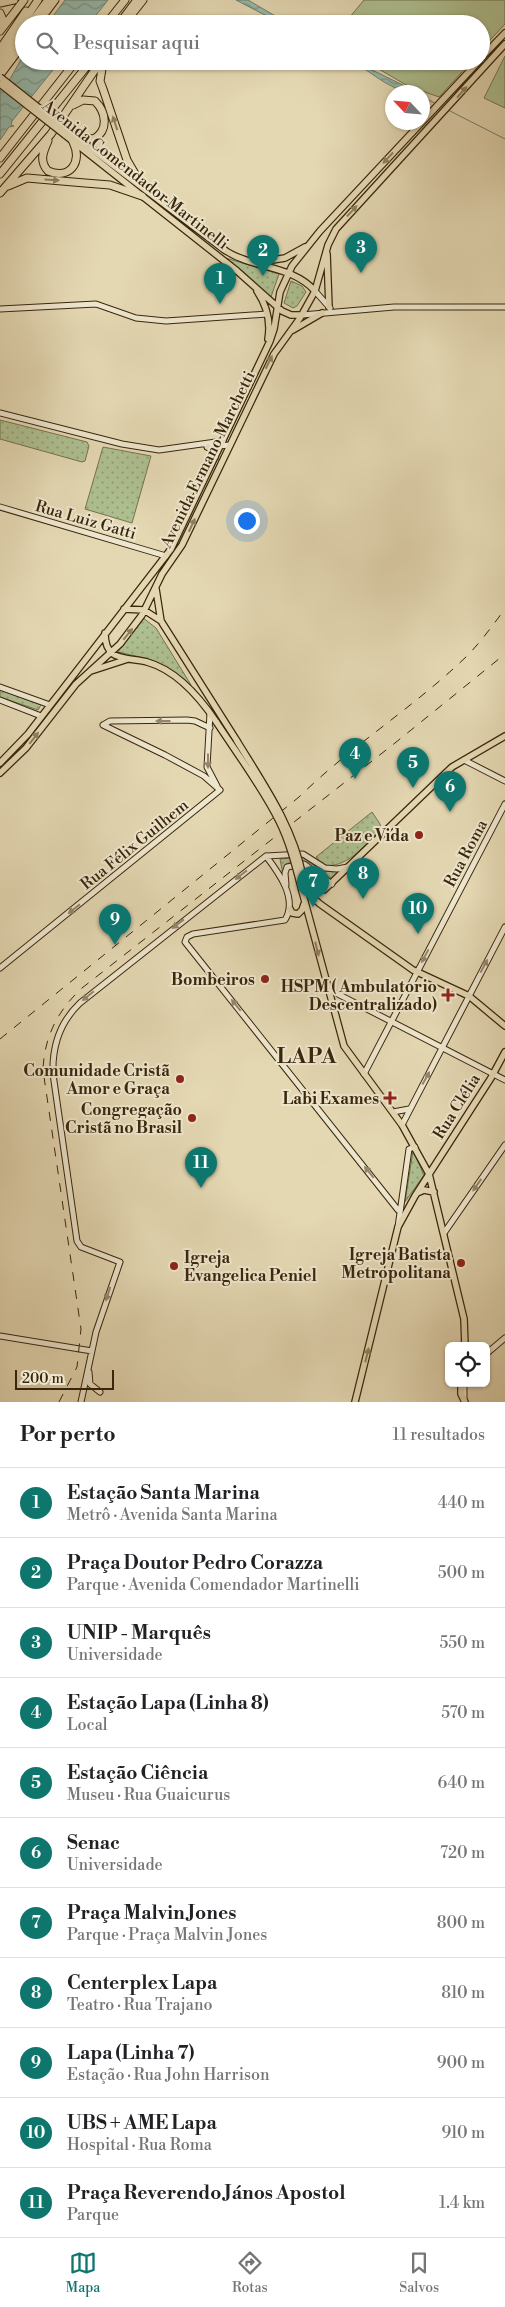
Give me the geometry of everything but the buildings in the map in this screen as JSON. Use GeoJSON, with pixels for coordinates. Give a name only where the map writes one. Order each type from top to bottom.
{"type":"FeatureCollection","features":[{"type":"Feature","properties":{"kind":"highway"},"geometry":{"type":"LineString","coordinates":[[0,3],[14,0]]}},
{"type":"Feature","properties":{"kind":"highway"},"geometry":{"type":"LineString","coordinates":[[0,31],[24,0]]}},
{"type":"Feature","properties":{"kind":"highway"},"geometry":{"type":"LineString","coordinates":[[23,15],[33,0]]}},
{"type":"Feature","properties":{"kind":"highway"},"geometry":{"type":"LineString","coordinates":[[28,15],[38,0]]}},
{"type":"Feature","properties":{"kind":"highway"},"geometry":{"type":"LineString","coordinates":[[37,15],[48,0]]}},
{"type":"Feature","properties":{"kind":"highway"},"geometry":{"type":"LineString","coordinates":[[44,15],[55,0]]}},
{"type":"Feature","properties":{"kind":"highway"},"geometry":{"type":"LineString","coordinates":[[113,15],[125,0]]}},
{"type":"Feature","properties":{"kind":"highway"},"geometry":{"type":"LineString","coordinates":[[118,15],[130,0]]}},
{"type":"Feature","properties":{"kind":"highway"},"geometry":{"type":"LineString","coordinates":[[126,15],[137,0]]}},
{"type":"Feature","properties":{"kind":"highway"},"geometry":{"type":"LineString","coordinates":[[131,15],[143,0]]}},
{"type":"Feature","properties":{"kind":"highway"},"geometry":{"type":"LineString","coordinates":[[136,15],[147,0]]}},
{"type":"Feature","properties":{"kind":"highway"},"geometry":{"type":"LineString","coordinates":[[0,13],[3,20],[0,31]]}},
{"type":"Feature","properties":{"kind":"highway"},"geometry":{"type":"LineString","coordinates":[[0,49],[15,27]]}},
{"type":"Feature","properties":{"kind":"highway"},"geometry":{"type":"LineString","coordinates":[[0,57],[15,34]]}},
{"type":"Feature","properties":{"kind":"highway"},"geometry":{"type":"LineString","coordinates":[[0,67],[15,46]]}},
{"type":"Feature","properties":{"kind":"highway"},"geometry":{"type":"LineString","coordinates":[[0,76],[15,55]]}},
{"type":"Feature","properties":{"kind":"highway"},"geometry":{"type":"LineString","coordinates":[[0,158],[69,70]]}},
{"type":"Feature","properties":{"kind":"highway"},"geometry":{"type":"LineString","coordinates":[[0,174],[84,70]]}},
{"type":"Feature","properties":{"kind":"highway"},"geometry":{"type":"LineString","coordinates":[[0,193],[52,134],[96,70]]}},
{"type":"Feature","properties":{"kind":"highway"},"geometry":{"type":"LineString","coordinates":[[101,70],[100,81],[127,160],[140,184]]}},
{"type":"Feature","properties":{"kind":"highway"},"geometry":{"type":"LineString","coordinates":[[52,134],[42,157],[46,168],[53,172],[66,173],[74,167],[78,155],[75,140],[94,138],[102,132],[105,123],[101,109],[96,101],[88,99],[73,105]]}},
{"type":"Feature","properties":{"kind":"highway"},"geometry":{"type":"LineString","coordinates":[[5,187],[27,178],[110,185],[142,196]]}},
{"type":"Feature","properties":{"kind":"main road"},"geometry":{"type":"LineString","coordinates":[[490,49],[505,33]]}},
{"type":"Feature","properties":{"kind":"main road","name":"Avenida Ermano Marchetti"},"geometry":{"type":"LineString","coordinates":[[490,60],[505,44]]}},
{"type":"Feature","properties":{"kind":"main road"},"geometry":{"type":"LineString","coordinates":[[430,113],[471,70]]}},
{"type":"Feature","properties":{"kind":"main road","name":"Avenida Ermano Marchetti"},"geometry":{"type":"LineString","coordinates":[[0,773],[26,748],[68,693],[128,635],[144,610],[182,545],[274,354],[302,314],[315,291],[333,234],[345,218],[481,70]]}},
{"type":"Feature","properties":{"kind":"main road","name":"Avenida Comendador Martinelli"},"geometry":{"type":"LineString","coordinates":[[0,76],[66,133]]}},
{"type":"Feature","properties":{"kind":"main road","name":"Avenida Comendador Martinelli"},"geometry":{"type":"LineString","coordinates":[[0,84],[75,140],[250,282],[277,307]]}},
{"type":"Feature","properties":{"kind":"main road"},"geometry":{"type":"LineString","coordinates":[[256,263],[285,258],[311,243],[415,130]]}},
{"type":"Feature","properties":{"kind":"main road","name":"Avenida Comendador Martinelli"},"geometry":{"type":"LineString","coordinates":[[75,140],[140,184],[226,251],[240,259],[289,273],[305,281],[315,291]]}},
{"type":"Feature","properties":{"kind":"main road","name":"Avenida Ermano Marchetti"},"geometry":{"type":"LineString","coordinates":[[0,763],[16,748],[175,542],[274,329],[280,292],[289,273],[311,243]]}},
{"type":"Feature","properties":{"kind":"main road"},"geometry":{"type":"LineString","coordinates":[[326,252],[329,307]]}},
{"type":"Feature","properties":{"kind":"main road"},"geometry":{"type":"LineString","coordinates":[[250,282],[260,296],[268,314],[269,331],[263,354]]}},
{"type":"Feature","properties":{"kind":"main road"},"geometry":{"type":"LineString","coordinates":[[277,307],[286,313],[302,314]]}},
{"type":"Feature","properties":{"kind":"main road"},"geometry":{"type":"LineString","coordinates":[[285,336],[301,324],[322,313]]}},
{"type":"Feature","properties":{"kind":"main road"},"geometry":{"type":"LineString","coordinates":[[208,447],[213,451],[215,457]]}},
{"type":"Feature","properties":{"kind":"main road"},"geometry":{"type":"LineString","coordinates":[[156,587],[161,621],[278,807],[296,849],[303,877],[311,892],[325,908],[417,972],[469,996],[505,1026]]}},
{"type":"Feature","properties":{"kind":"main road"},"geometry":{"type":"LineString","coordinates":[[124,609],[144,610],[161,621]]}},
{"type":"Feature","properties":{"kind":"main road"},"geometry":{"type":"LineString","coordinates":[[105,633],[106,647],[111,652],[128,659],[148,662],[169,672],[210,713],[280,822],[302,891],[344,1046],[394,1112],[415,1147],[428,1174],[444,1233],[465,1326],[465,1342]]}},
{"type":"Feature","properties":{"kind":"main road"},"geometry":{"type":"LineString","coordinates":[[87,673],[128,659]]}},
{"type":"Feature","properties":{"kind":"main road"},"geometry":{"type":"LineString","coordinates":[[311,892],[324,890],[332,884],[452,767],[505,736]]}},
{"type":"Feature","properties":{"kind":"main road"},"geometry":{"type":"LineString","coordinates":[[290,909],[293,913],[300,912],[304,907],[304,899]]}},
{"type":"Feature","properties":{"kind":"main road","name":"Rua Clélia"},"geometry":{"type":"LineString","coordinates":[[355,1402],[398,1227],[428,1174],[493,1074],[505,1052]]}},
{"type":"Feature","properties":{"kind":"main road"},"geometry":{"type":"LineString","coordinates":[[421,1159],[430,1162],[438,1160]]}},
{"type":"Feature","properties":{"kind":"main road"},"geometry":{"type":"LineString","coordinates":[[417,1193],[426,1190],[434,1192]]}},
{"type":"Feature","properties":{"kind":"main road"},"geometry":{"type":"LineString","coordinates":[[462,1387],[461,1394],[464,1401]]}},
{"type":"Feature","properties":{"kind":"street"},"geometry":{"type":"LineString","coordinates":[[315,291],[329,307],[340,310]]}},
{"type":"Feature","properties":{"kind":"street"},"geometry":{"type":"LineString","coordinates":[[0,309],[96,304],[136,318],[166,321],[268,314]]}},
{"type":"Feature","properties":{"kind":"street"},"geometry":{"type":"LineString","coordinates":[[302,314],[397,307],[505,307]]}},
{"type":"Feature","properties":{"kind":"street"},"geometry":{"type":"LineString","coordinates":[[0,412],[138,447],[159,450],[221,444],[230,445]]}},
{"type":"Feature","properties":{"kind":"street"},"geometry":{"type":"LineString","coordinates":[[194,446],[208,447],[221,444]]}},
{"type":"Feature","properties":{"kind":"street","name":"Rua Luiz Gatti"},"geometry":{"type":"LineString","coordinates":[[0,507],[166,556]]}},
{"type":"Feature","properties":{"kind":"street"},"geometry":{"type":"LineString","coordinates":[[0,686],[50,705]]}},
{"type":"Feature","properties":{"kind":"street"},"geometry":{"type":"LineString","coordinates":[[0,700],[41,716]]}},
{"type":"Feature","properties":{"kind":"street"},"geometry":{"type":"LineString","coordinates":[[210,713],[207,767],[220,790]]}},
{"type":"Feature","properties":{"kind":"street"},"geometry":{"type":"LineString","coordinates":[[210,728],[195,721],[187,720],[110,721],[103,725],[166,755],[204,776],[220,790]]}},
{"type":"Feature","properties":{"kind":"street"},"geometry":{"type":"LineString","coordinates":[[464,760],[505,781]]}},
{"type":"Feature","properties":{"kind":"street","name":"Rua Félix Guilhem"},"geometry":{"type":"LineString","coordinates":[[0,968],[220,790]]}},
{"type":"Feature","properties":{"kind":"street","name":"Rua Roma"},"geometry":{"type":"LineString","coordinates":[[364,1074],[505,804]]}},
{"type":"Feature","properties":{"kind":"street"},"geometry":{"type":"LineString","coordinates":[[80,1399],[96,1332],[120,1262],[81,1247],[77,1241],[53,1074],[54,1052],[60,1031],[80,1002],[266,856],[303,854],[325,868],[349,867]]}},
{"type":"Feature","properties":{"kind":"street"},"geometry":{"type":"LineString","coordinates":[[266,856],[277,870],[287,891]]}},
{"type":"Feature","properties":{"kind":"street"},"geometry":{"type":"LineString","coordinates":[[332,884],[310,866],[304,864],[290,865],[285,872],[290,909],[285,920],[192,934],[187,936],[185,942],[398,1210]]}},
{"type":"Feature","properties":{"kind":"street"},"geometry":{"type":"LineString","coordinates":[[402,1125],[505,927]]}},
{"type":"Feature","properties":{"kind":"street"},"geometry":{"type":"LineString","coordinates":[[43,933],[46,940]]}},
{"type":"Feature","properties":{"kind":"street"},"geometry":{"type":"LineString","coordinates":[[328,989],[505,1080]]}},
{"type":"Feature","properties":{"kind":"street"},"geometry":{"type":"LineString","coordinates":[[394,1112],[409,1109]]}},
{"type":"Feature","properties":{"kind":"street"},"geometry":{"type":"LineString","coordinates":[[444,1233],[505,1145]]}},
{"type":"Feature","properties":{"kind":"street"},"geometry":{"type":"LineString","coordinates":[[398,1227],[398,1210],[409,1149],[415,1147]]}},
{"type":"Feature","properties":{"kind":"street"},"geometry":{"type":"LineString","coordinates":[[0,1336],[92,1351]]}},
{"type":"Feature","properties":{"kind":"street"},"geometry":{"type":"LineString","coordinates":[[490,1351],[505,1338]]}},
{"type":"Feature","properties":{"kind":"street"},"geometry":{"type":"LineString","coordinates":[[88,1364],[90,1384],[100,1392]]}},
{"type":"Feature","properties":{"kind":"green space"},"geometry":{"type":"Polygon","coordinates":[[[364,0],[505,0],[505,24],[490,40],[490,15],[352,15],[364,0]]]}},
{"type":"Feature","properties":{"kind":"green space"},"geometry":{"type":"Polygon","coordinates":[[[505,56],[505,108],[484,98],[505,56]]]}},
{"type":"Feature","properties":{"kind":"green space"},"geometry":{"type":"Polygon","coordinates":[[[380,70],[464,70],[439,97],[430,94],[430,85],[406,85],[380,70]]]}},
{"type":"Feature","properties":{"kind":"green space"},"geometry":{"type":"Polygon","coordinates":[[[226,258],[279,274],[271,297],[226,258]]]}},
{"type":"Feature","properties":{"kind":"green space"},"geometry":{"type":"Polygon","coordinates":[[[291,281],[302,286],[306,292],[297,306],[293,308],[284,303],[291,281]]]}},
{"type":"Feature","properties":{"kind":"green space"},"geometry":{"type":"Polygon","coordinates":[[[0,420],[87,442],[89,446],[85,461],[82,462],[0,439],[0,420]]]}},
{"type":"Feature","properties":{"kind":"green space"},"geometry":{"type":"Polygon","coordinates":[[[103,447],[151,456],[132,523],[85,509],[103,447]]]}},
{"type":"Feature","properties":{"kind":"green space"},"geometry":{"type":"Polygon","coordinates":[[[142,617],[156,628],[191,685],[188,687],[172,671],[157,662],[118,652],[142,617]]]}},
{"type":"Feature","properties":{"kind":"green space"},"geometry":{"type":"Polygon","coordinates":[[[0,690],[41,705],[38,710],[0,697],[0,690]]]}},
{"type":"Feature","properties":{"kind":"green space"},"geometry":{"type":"Polygon","coordinates":[[[372,812],[381,829],[354,856],[339,864],[323,865],[316,857],[372,812]]]}},
{"type":"Feature","properties":{"kind":"green space"},"geometry":{"type":"Polygon","coordinates":[[[302,857],[323,871],[340,872],[332,879],[305,861],[293,861],[286,864],[283,875],[280,859],[302,857]]]}},
{"type":"Feature","properties":{"kind":"green space"},"geometry":{"type":"Polygon","coordinates":[[[413,1151],[424,1175],[405,1202],[413,1151]]]}},
{"type":"Feature","properties":{"kind":"water"},"geometry":{"type":"Polygon","coordinates":[[[65,0],[108,0],[96,15],[54,15],[65,0]]]}},
{"type":"Feature","properties":{"kind":"water"},"geometry":{"type":"Polygon","coordinates":[[[236,0],[248,0],[274,15],[265,15],[236,0]]]}},
{"type":"Feature","properties":{"kind":"water"},"geometry":{"type":"Polygon","coordinates":[[[15,70],[53,70],[12,121],[11,125],[14,126],[9,127],[0,140],[0,87],[10,79],[15,70]]]}},
{"type":"Feature","properties":{"kind":"water"},"geometry":{"type":"Polygon","coordinates":[[[366,70],[372,70],[403,85],[388,85],[366,70]]]}},
{"type":"Feature","properties":{"kind":"waterway"},"geometry":{"type":"LineString","coordinates":[[430,101],[435,103]]}},
{"type":"Feature","properties":{"kind":"waterway"},"geometry":{"type":"LineString","coordinates":[[448,110],[505,139]]}},
{"type":"Feature","properties":{"kind":"railway"},"geometry":{"type":"LineString","coordinates":[[0,1039],[299,797],[340,760],[428,691],[469,654],[505,609]]}},
{"type":"Feature","properties":{"kind":"railway"},"geometry":{"type":"LineString","coordinates":[[59,1402],[77,1367],[81,1329],[43,1070],[49,1035],[59,1015],[73,996],[82,988],[395,743],[505,654]]}},
{"type":"Feature","properties":{"kind":"place","name":"UNIP - Marquês"},"geometry":{"type":"Point","coordinates":[361,273]}},
{"type":"Feature","properties":{"kind":"place","name":"Praça Doutor Pedro Corazza"},"geometry":{"type":"Point","coordinates":[263,276]}},
{"type":"Feature","properties":{"kind":"place","name":"Estação Santa Marina"},"geometry":{"type":"Point","coordinates":[220,304]}},
{"type":"Feature","properties":{"kind":"place","name":"Estação Lapa (Linha 8)"},"geometry":{"type":"Point","coordinates":[355,779]}},
{"type":"Feature","properties":{"kind":"place","name":"Estação Ciência"},"geometry":{"type":"Point","coordinates":[413,788]}},
{"type":"Feature","properties":{"kind":"place","name":"Senac"},"geometry":{"type":"Point","coordinates":[450,812]}},
{"type":"Feature","properties":{"kind":"place","name":"Paz e Vida"},"geometry":{"type":"Point","coordinates":[419,835]}},
{"type":"Feature","properties":{"kind":"place","name":"Centerplex Lapa"},"geometry":{"type":"Point","coordinates":[363,899]}},
{"type":"Feature","properties":{"kind":"place","name":"Praça Malvin Jones"},"geometry":{"type":"Point","coordinates":[313,907]}},
{"type":"Feature","properties":{"kind":"place","name":"UBS + AME Lapa"},"geometry":{"type":"Point","coordinates":[418,934]}},
{"type":"Feature","properties":{"kind":"place","name":"Lapa (Linha 7)"},"geometry":{"type":"Point","coordinates":[115,945]}},
{"type":"Feature","properties":{"kind":"place","name":"Bombeiros"},"geometry":{"type":"Point","coordinates":[265,979]}},
{"type":"Feature","properties":{"kind":"place","name":"HSPM ( Ambulatorio Descentralizado)"},"geometry":{"type":"Point","coordinates":[448,995]}},
{"type":"Feature","properties":{"kind":"place","name":"Comunidade Cristã Amor e Graça"},"geometry":{"type":"Point","coordinates":[180,1079]}},
{"type":"Feature","properties":{"kind":"place","name":"Labi Exames"},"geometry":{"type":"Point","coordinates":[390,1098]}},
{"type":"Feature","properties":{"kind":"place","name":"Congregação Cristã no Brasil"},"geometry":{"type":"Point","coordinates":[192,1118]}},
{"type":"Feature","properties":{"kind":"place","name":"Praça Reverendo János Apostol"},"geometry":{"type":"Point","coordinates":[201,1188]}},
{"type":"Feature","properties":{"kind":"place","name":"Igreja Batista Metropolitana"},"geometry":{"type":"Point","coordinates":[461,1263]}},
{"type":"Feature","properties":{"kind":"place","name":"Igreja Evangelica Peniel"},"geometry":{"type":"Point","coordinates":[174,1266]}},
{"type":"Feature","properties":{"kind":"district","name":"LAPA"},"geometry":{"type":"Point","coordinates":[307,1056]}}]}
